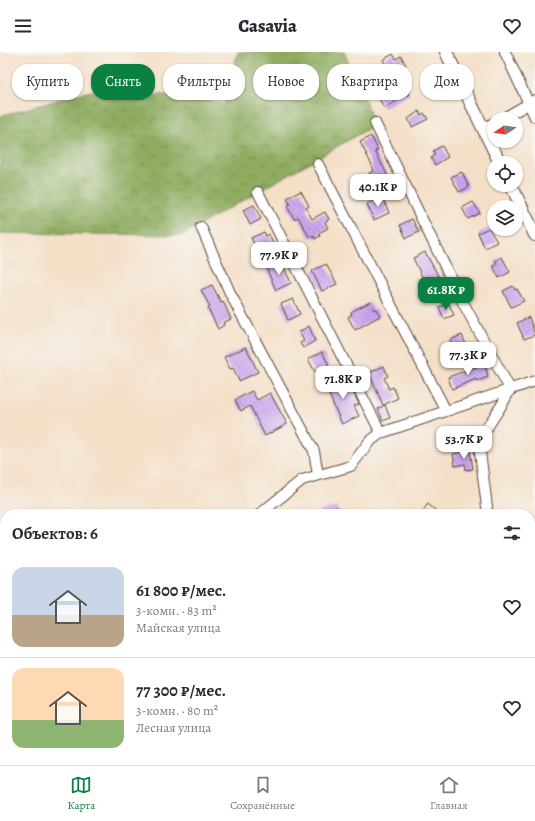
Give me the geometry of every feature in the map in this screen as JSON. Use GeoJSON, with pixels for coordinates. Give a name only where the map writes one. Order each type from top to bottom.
{"type":"FeatureCollection","features":[{"type":"Feature","properties":{"kind":"main road"},"geometry":{"type":"LineString","coordinates":[[446,52],[497,156]]}},
{"type":"Feature","properties":{"kind":"main road"},"geometry":{"type":"LineString","coordinates":[[514,192],[535,235]]}},
{"type":"Feature","properties":{"kind":"street"},"geometry":{"type":"LineString","coordinates":[[505,52],[532,101],[535,117]]}},
{"type":"Feature","properties":{"kind":"street"},"geometry":{"type":"LineString","coordinates":[[514,112],[532,101]]}},
{"type":"Feature","properties":{"kind":"street"},"geometry":{"type":"LineString","coordinates":[[375,123],[460,297],[510,389]]}},
{"type":"Feature","properties":{"kind":"street"},"geometry":{"type":"LineString","coordinates":[[483,128],[487,126]]}},
{"type":"Feature","properties":{"kind":"street"},"geometry":{"type":"LineString","coordinates":[[318,164],[446,411]]}},
{"type":"Feature","properties":{"kind":"street"},"geometry":{"type":"LineString","coordinates":[[258,192],[381,433]]}},
{"type":"Feature","properties":{"kind":"street"},"geometry":{"type":"LineString","coordinates":[[201,227],[231,295],[314,451],[318,475]]}},
{"type":"Feature","properties":{"kind":"street"},"geometry":{"type":"LineString","coordinates":[[266,509],[302,480],[351,466],[369,442],[381,433],[535,381]]}},
{"type":"Feature","properties":{"kind":"street"},"geometry":{"type":"LineString","coordinates":[[487,507],[480,452],[481,445],[486,428],[504,403],[510,389]]}},
{"type":"Feature","properties":{"kind":"green space"},"geometry":{"type":"Polygon","coordinates":[[[238,52],[344,52],[349,64],[327,64],[327,100],[364,100],[375,125],[182,235],[0,233],[0,116],[58,100],[83,100],[83,93],[90,91],[91,100],[155,100],[155,94],[163,95],[163,100],[211,100],[224,105],[225,100],[245,100],[245,64],[235,64],[238,52]]]}},
{"type":"Feature","properties":{"kind":"building"},"geometry":{"type":"Polygon","coordinates":[[[393,54],[396,59],[401,56],[405,64],[385,64],[383,60],[393,54]]]}},
{"type":"Feature","properties":{"kind":"building"},"geometry":{"type":"Polygon","coordinates":[[[380,100],[399,100],[384,108],[380,100]]]}},
{"type":"Feature","properties":{"kind":"building"},"geometry":{"type":"Polygon","coordinates":[[[419,111],[421,115],[424,113],[428,119],[412,127],[408,119],[419,111]]]}},
{"type":"Feature","properties":{"kind":"building"},"geometry":{"type":"Polygon","coordinates":[[[371,136],[378,150],[375,151],[390,180],[377,188],[369,173],[373,171],[372,165],[360,142],[371,136]]]}},
{"type":"Feature","properties":{"kind":"building"},"geometry":{"type":"Polygon","coordinates":[[[442,146],[448,157],[435,165],[431,158],[435,155],[433,151],[442,146]]]}},
{"type":"Feature","properties":{"kind":"building"},"geometry":{"type":"Polygon","coordinates":[[[462,172],[469,187],[459,192],[451,177],[462,172]]]}},
{"type":"Feature","properties":{"kind":"building"},"geometry":{"type":"Polygon","coordinates":[[[301,191],[309,206],[306,208],[312,219],[325,212],[329,219],[325,222],[328,228],[319,233],[320,236],[315,239],[314,236],[310,238],[298,217],[294,219],[287,206],[290,204],[287,198],[301,191]]]}},
{"type":"Feature","properties":{"kind":"building"},"geometry":{"type":"Polygon","coordinates":[[[382,196],[389,213],[374,220],[367,204],[382,196]]]}},
{"type":"Feature","properties":{"kind":"building"},"geometry":{"type":"Polygon","coordinates":[[[473,202],[480,213],[468,219],[462,208],[473,202]]]}},
{"type":"Feature","properties":{"kind":"building"},"geometry":{"type":"Polygon","coordinates":[[[254,205],[261,219],[250,225],[243,210],[254,205]]]}},
{"type":"Feature","properties":{"kind":"building"},"geometry":{"type":"Polygon","coordinates":[[[412,219],[419,232],[406,238],[400,225],[412,219]]]}},
{"type":"Feature","properties":{"kind":"building"},"geometry":{"type":"Polygon","coordinates":[[[487,229],[487,236],[494,236],[497,242],[485,248],[478,233],[487,229]]]}},
{"type":"Feature","properties":{"kind":"building"},"geometry":{"type":"Polygon","coordinates":[[[264,232],[266,236],[269,234],[275,247],[260,255],[251,238],[264,232]]]}},
{"type":"Feature","properties":{"kind":"building"},"geometry":{"type":"Polygon","coordinates":[[[425,252],[445,288],[431,295],[413,258],[425,252]]]}},
{"type":"Feature","properties":{"kind":"building"},"geometry":{"type":"Polygon","coordinates":[[[502,257],[510,272],[499,278],[493,266],[497,264],[495,261],[502,257]]]}},
{"type":"Feature","properties":{"kind":"building"},"geometry":{"type":"Polygon","coordinates":[[[282,263],[291,283],[276,290],[267,270],[282,263]]]}},
{"type":"Feature","properties":{"kind":"building"},"geometry":{"type":"Polygon","coordinates":[[[326,264],[337,284],[322,291],[312,271],[326,264]]]}},
{"type":"Feature","properties":{"kind":"building"},"geometry":{"type":"Polygon","coordinates":[[[212,285],[221,302],[223,301],[231,319],[223,323],[224,325],[218,329],[208,308],[210,307],[201,290],[212,285]]]}},
{"type":"Feature","properties":{"kind":"building"},"geometry":{"type":"Polygon","coordinates":[[[513,286],[515,290],[517,289],[524,301],[511,307],[503,291],[513,286]]]}},
{"type":"Feature","properties":{"kind":"building"},"geometry":{"type":"Polygon","coordinates":[[[293,299],[300,314],[288,320],[281,304],[293,299]]]}},
{"type":"Feature","properties":{"kind":"building"},"geometry":{"type":"Polygon","coordinates":[[[370,302],[374,310],[376,309],[380,316],[355,330],[348,317],[352,315],[351,312],[370,302]]]}},
{"type":"Feature","properties":{"kind":"building"},"geometry":{"type":"Polygon","coordinates":[[[449,304],[454,315],[444,319],[439,307],[449,304]]]}},
{"type":"Feature","properties":{"kind":"building"},"geometry":{"type":"Polygon","coordinates":[[[529,317],[535,335],[524,339],[517,323],[529,317]]]}},
{"type":"Feature","properties":{"kind":"building"},"geometry":{"type":"Polygon","coordinates":[[[309,326],[315,341],[303,348],[300,343],[304,341],[299,332],[309,326]]]}},
{"type":"Feature","properties":{"kind":"building"},"geometry":{"type":"Polygon","coordinates":[[[462,335],[469,352],[458,357],[450,340],[462,335]]]}},
{"type":"Feature","properties":{"kind":"building"},"geometry":{"type":"Polygon","coordinates":[[[246,347],[258,372],[239,381],[233,368],[230,369],[224,357],[246,347]]]}},
{"type":"Feature","properties":{"kind":"building"},"geometry":{"type":"Polygon","coordinates":[[[322,352],[329,365],[315,372],[308,359],[322,352]]]}},
{"type":"Feature","properties":{"kind":"building"},"geometry":{"type":"Polygon","coordinates":[[[485,364],[488,377],[477,381],[476,379],[452,389],[448,377],[485,364]]]}},
{"type":"Feature","properties":{"kind":"building"},"geometry":{"type":"Polygon","coordinates":[[[384,366],[388,376],[384,378],[389,389],[393,387],[398,398],[383,405],[369,373],[384,366]]]}},
{"type":"Feature","properties":{"kind":"building"},"geometry":{"type":"Polygon","coordinates":[[[339,379],[341,384],[347,381],[359,404],[354,406],[359,416],[342,424],[325,386],[339,379]]]}},
{"type":"Feature","properties":{"kind":"building"},"geometry":{"type":"Polygon","coordinates":[[[252,391],[257,400],[270,393],[287,424],[265,436],[250,406],[241,411],[235,400],[252,391]]]}},
{"type":"Feature","properties":{"kind":"building"},"geometry":{"type":"Polygon","coordinates":[[[385,405],[390,418],[383,421],[378,409],[385,405]]]}},
{"type":"Feature","properties":{"kind":"building"},"geometry":{"type":"Polygon","coordinates":[[[470,451],[473,469],[466,470],[465,464],[455,466],[453,454],[470,451]]]}},
{"type":"Feature","properties":{"kind":"building"},"geometry":{"type":"Polygon","coordinates":[[[428,504],[434,509],[424,509],[428,504]]]}}]}
